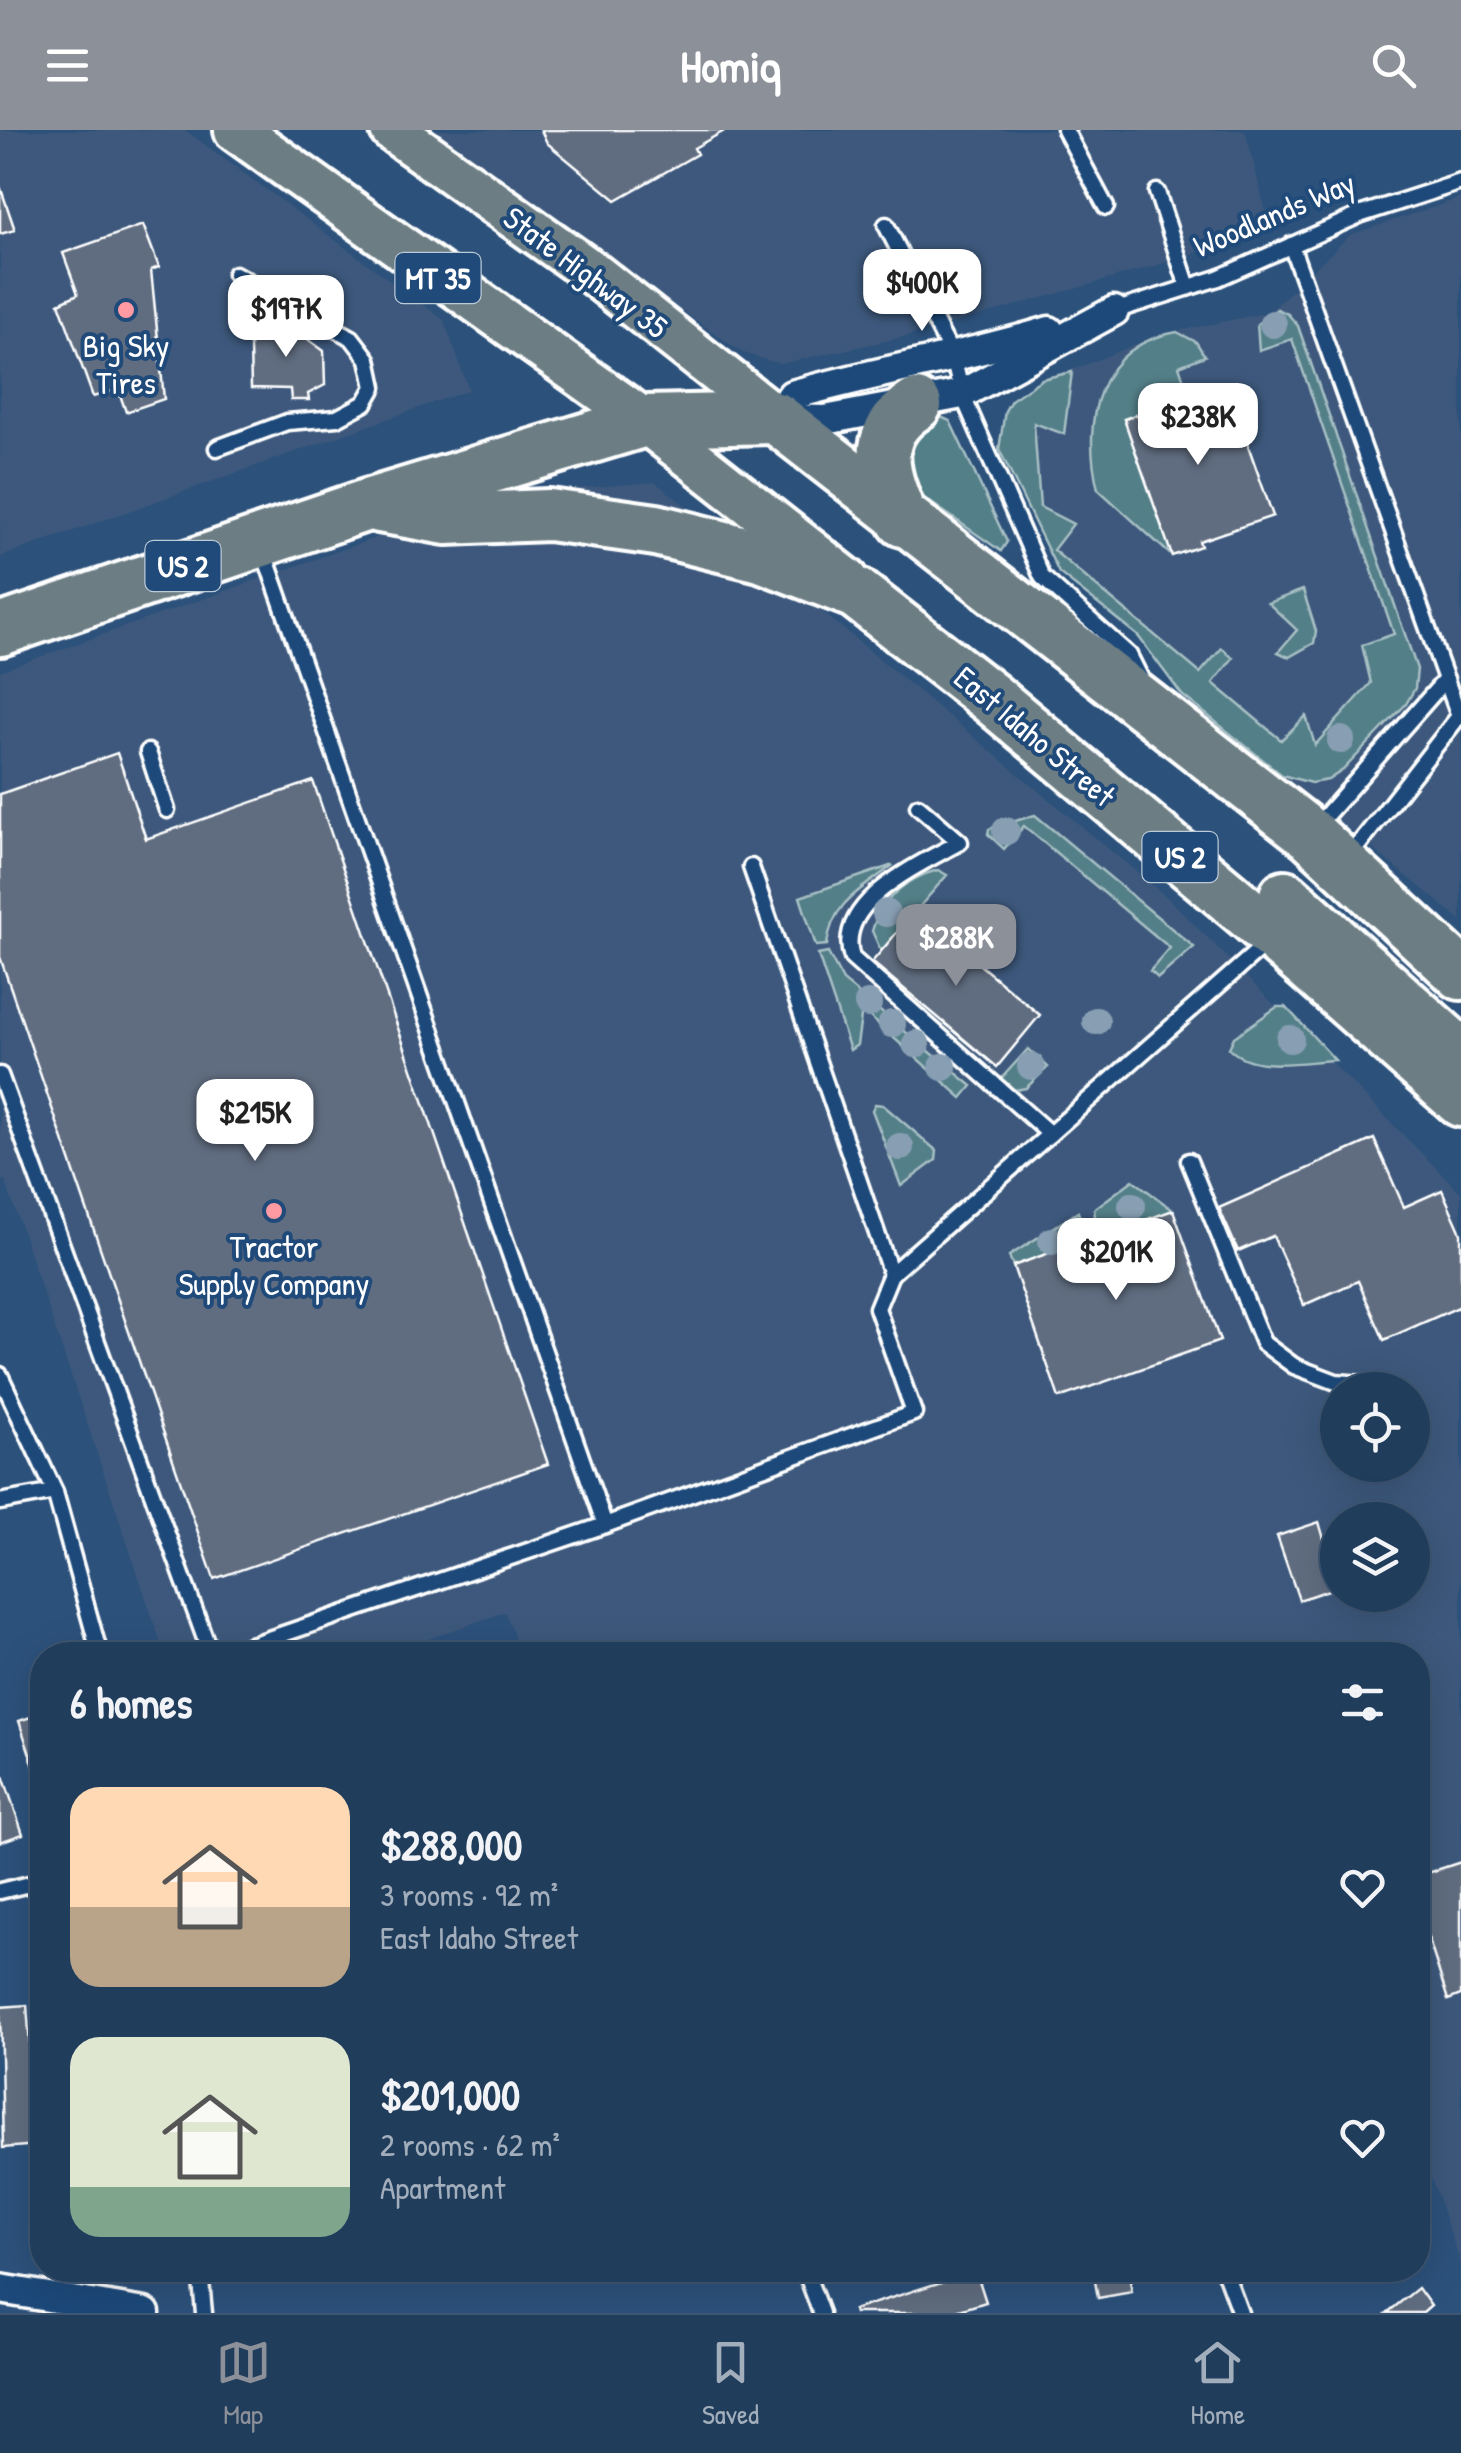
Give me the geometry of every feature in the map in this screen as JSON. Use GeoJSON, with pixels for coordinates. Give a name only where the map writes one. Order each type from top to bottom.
{"type":"FeatureCollection","features":[{"type":"Feature","properties":{"kind":"highway"},"geometry":{"type":"LineString","coordinates":[[903,521],[885,469],[886,435],[898,416],[939,400]]}},
{"type":"Feature","properties":{"kind":"highway","name":"US 2"},"geometry":{"type":"LineString","coordinates":[[0,630],[367,505],[645,421],[776,418]]}},
{"type":"Feature","properties":{"kind":"highway"},"geometry":{"type":"LineString","coordinates":[[776,418],[903,521],[1157,713],[1461,974]]}},
{"type":"Feature","properties":{"kind":"highway","name":"US 2"},"geometry":{"type":"LineString","coordinates":[[367,505],[446,519],[550,515],[656,530],[816,574],[856,592],[894,619]]}},
{"type":"Feature","properties":{"kind":"highway","name":"East Idaho Street"},"geometry":{"type":"LineString","coordinates":[[894,619],[1277,909],[1461,1101]]}},
{"type":"Feature","properties":{"kind":"highway"},"geometry":{"type":"LineString","coordinates":[[1277,909],[1461,1054]]}},
{"type":"Feature","properties":{"kind":"main road","name":"MT 35"},"geometry":{"type":"LineString","coordinates":[[236,130],[645,421]]}},
{"type":"Feature","properties":{"kind":"main road","name":"State Highway 35"},"geometry":{"type":"LineString","coordinates":[[392,130],[590,271],[776,418]]}},
{"type":"Feature","properties":{"kind":"main road","name":"East Idaho Street"},"geometry":{"type":"LineString","coordinates":[[645,421],[894,619]]}},
{"type":"Feature","properties":{"kind":"street","name":"Woodlands Way"},"geometry":{"type":"LineString","coordinates":[[776,418],[792,396],[873,372],[953,357],[1114,311]]}},
{"type":"Feature","properties":{"kind":"street","name":"Woodlands Way"},"geometry":{"type":"LineString","coordinates":[[776,418],[825,420],[939,400],[1114,311]]}},
{"type":"Feature","properties":{"kind":"street"},"geometry":{"type":"LineString","coordinates":[[0,2289],[145,2313]]}},
{"type":"Feature","properties":{"kind":"lane"},"geometry":{"type":"LineString","coordinates":[[1064,130],[1106,206]]}},
{"type":"Feature","properties":{"kind":"lane","name":"Woodlands Way"},"geometry":{"type":"LineString","coordinates":[[1114,311],[1188,288],[1362,214],[1461,182]]}},
{"type":"Feature","properties":{"kind":"lane"},"geometry":{"type":"LineString","coordinates":[[1157,192],[1188,288]]}},
{"type":"Feature","properties":{"kind":"lane"},"geometry":{"type":"LineString","coordinates":[[886,225],[953,357],[939,400],[1042,577],[1129,655],[1157,713]]}},
{"type":"Feature","properties":{"kind":"lane"},"geometry":{"type":"LineString","coordinates":[[1291,245],[1459,716],[1328,856]]}},
{"type":"Feature","properties":{"kind":"lane"},"geometry":{"type":"LineString","coordinates":[[217,448],[287,422],[337,418],[365,403],[374,388],[368,359],[352,338],[235,274]]}},
{"type":"Feature","properties":{"kind":"lane"},"geometry":{"type":"LineString","coordinates":[[259,540],[605,1525]]}},
{"type":"Feature","properties":{"kind":"lane"},"geometry":{"type":"LineString","coordinates":[[1328,856],[1446,679]]}},
{"type":"Feature","properties":{"kind":"lane"},"geometry":{"type":"LineString","coordinates":[[148,752],[168,810]]}},
{"type":"Feature","properties":{"kind":"lane"},"geometry":{"type":"LineString","coordinates":[[918,806],[960,842],[872,898],[850,930],[852,958],[1050,1134]]}},
{"type":"Feature","properties":{"kind":"lane"},"geometry":{"type":"LineString","coordinates":[[750,867],[891,1274]]}},
{"type":"Feature","properties":{"kind":"lane"},"geometry":{"type":"LineString","coordinates":[[260,1642],[605,1525],[914,1414],[877,1308],[891,1274],[1050,1134],[1277,909]]}},
{"type":"Feature","properties":{"kind":"lane"},"geometry":{"type":"LineString","coordinates":[[0,1075],[205,1642]]}},
{"type":"Feature","properties":{"kind":"lane"},"geometry":{"type":"LineString","coordinates":[[1189,1161],[1263,1343],[1294,1366],[1320,1376]]}},
{"type":"Feature","properties":{"kind":"lane"},"geometry":{"type":"LineString","coordinates":[[0,1374],[55,1492],[96,1642]]}},
{"type":"Feature","properties":{"kind":"lane"},"geometry":{"type":"LineString","coordinates":[[0,1502],[55,1492]]}},
{"type":"Feature","properties":{"kind":"lane"},"geometry":{"type":"LineString","coordinates":[[0,1892],[30,1884]]}},
{"type":"Feature","properties":{"kind":"lane"},"geometry":{"type":"LineString","coordinates":[[201,2282],[204,2313]]}},
{"type":"Feature","properties":{"kind":"lane"},"geometry":{"type":"LineString","coordinates":[[809,2282],[820,2313]]}},
{"type":"Feature","properties":{"kind":"lane"},"geometry":{"type":"LineString","coordinates":[[1228,2282],[1240,2313]]}},
{"type":"Feature","properties":{"kind":"shaded area"},"geometry":{"type":"Polygon","coordinates":[[[0,130],[185,130],[444,320],[469,390],[0,557],[0,130]]]}},
{"type":"Feature","properties":{"kind":"shaded area"},"geometry":{"type":"Polygon","coordinates":[[[421,130],[1245,130],[1270,228],[1152,267],[908,336],[780,364],[743,353],[421,130]]]}},
{"type":"Feature","properties":{"kind":"shaded area"},"geometry":{"type":"Polygon","coordinates":[[[1461,198],[1461,920],[1182,695],[1138,636],[1059,573],[999,449],[1005,411],[1023,390],[1159,335],[1269,312],[1350,235],[1461,198]]]}},
{"type":"Feature","properties":{"kind":"shaded area"},"geometry":{"type":"Polygon","coordinates":[[[655,482],[812,603],[1168,898],[1461,1193],[1461,2265],[1430,2174],[1430,1642],[516,1642],[505,1612],[420,1642],[161,1642],[5,1180],[0,1181],[0,671],[496,495],[655,482]]]}},
{"type":"Feature","properties":{"kind":"green space"},"geometry":{"type":"Polygon","coordinates":[[[1277,309],[1288,314],[1298,326],[1417,669],[1415,688],[1406,704],[1343,770],[1328,780],[1311,783],[1282,775],[1182,695],[1138,636],[1059,573],[999,449],[1005,411],[1011,400],[1042,379],[1072,372],[1064,434],[1034,423],[1040,507],[1073,524],[1053,550],[1200,673],[1222,648],[1233,658],[1213,683],[1281,740],[1306,716],[1315,745],[1371,683],[1362,645],[1394,634],[1292,339],[1259,350],[1257,324],[1277,309]]]}},
{"type":"Feature","properties":{"kind":"green space"},"geometry":{"type":"Polygon","coordinates":[[[1177,332],[1196,342],[1205,356],[1179,366],[1189,396],[1124,419],[1172,556],[1098,489],[1092,437],[1095,412],[1113,369],[1129,352],[1177,332]]]}},
{"type":"Feature","properties":{"kind":"green space"},"geometry":{"type":"Polygon","coordinates":[[[936,415],[950,421],[1007,542],[1001,551],[917,493],[911,482],[907,445],[936,415]]]}},
{"type":"Feature","properties":{"kind":"green space"},"geometry":{"type":"Polygon","coordinates":[[[1303,590],[1316,631],[1314,643],[1289,657],[1278,652],[1297,630],[1268,603],[1303,590]]]}},
{"type":"Feature","properties":{"kind":"green space"},"geometry":{"type":"Polygon","coordinates":[[[1035,815],[1194,947],[1158,978],[1150,971],[1170,948],[1024,826],[1004,849],[988,834],[989,829],[1035,815]]]}},
{"type":"Feature","properties":{"kind":"green space"},"geometry":{"type":"Polygon","coordinates":[[[893,865],[842,907],[827,945],[816,946],[800,897],[893,865]]]}},
{"type":"Feature","properties":{"kind":"green space"},"geometry":{"type":"Polygon","coordinates":[[[938,870],[947,875],[881,951],[872,931],[888,900],[915,879],[938,870]]]}},
{"type":"Feature","properties":{"kind":"green space"},"geometry":{"type":"Polygon","coordinates":[[[828,953],[843,981],[972,1086],[962,1098],[862,1010],[857,1045],[850,1050],[818,955],[828,953]]]}},
{"type":"Feature","properties":{"kind":"green space"},"geometry":{"type":"Polygon","coordinates":[[[1277,1007],[1286,1007],[1335,1060],[1264,1063],[1239,1056],[1229,1048],[1234,1037],[1277,1007]]]}},
{"type":"Feature","properties":{"kind":"green space"},"geometry":{"type":"Polygon","coordinates":[[[1028,1049],[1048,1067],[1026,1088],[1009,1091],[998,1082],[1028,1049]]]}},
{"type":"Feature","properties":{"kind":"green space"},"geometry":{"type":"Polygon","coordinates":[[[875,1104],[883,1105],[937,1151],[936,1160],[901,1186],[872,1110],[875,1104]]]}},
{"type":"Feature","properties":{"kind":"green space"},"geometry":{"type":"Polygon","coordinates":[[[1133,1180],[1173,1210],[1110,1233],[1106,1221],[1096,1224],[1094,1209],[1133,1180]]]}},
{"type":"Feature","properties":{"kind":"green space"},"geometry":{"type":"Polygon","coordinates":[[[1078,1212],[1084,1228],[1074,1232],[1077,1243],[1013,1266],[1009,1256],[1078,1212]]]}},
{"type":"Feature","properties":{"kind":"building"},"geometry":{"type":"Polygon","coordinates":[[[541,130],[726,130],[694,148],[697,154],[616,200],[547,143],[541,130]]]}},
{"type":"Feature","properties":{"kind":"building"},"geometry":{"type":"Polygon","coordinates":[[[0,186],[15,230],[0,234],[0,186]]]}},
{"type":"Feature","properties":{"kind":"building"},"geometry":{"type":"Polygon","coordinates":[[[143,225],[159,267],[151,270],[164,399],[126,412],[118,389],[93,397],[59,303],[78,294],[63,253],[143,225]]]}},
{"type":"Feature","properties":{"kind":"building"},"geometry":{"type":"Polygon","coordinates":[[[269,311],[324,351],[325,385],[308,394],[309,400],[291,400],[290,389],[251,388],[250,345],[269,311]]]}},
{"type":"Feature","properties":{"kind":"building"},"geometry":{"type":"Polygon","coordinates":[[[1226,383],[1273,516],[1199,541],[1201,546],[1172,556],[1124,419],[1226,383]]]}},
{"type":"Feature","properties":{"kind":"building","name":"Tractor Supply Company"},"geometry":{"type":"Polygon","coordinates":[[[117,753],[146,839],[313,781],[548,1464],[214,1579],[0,957],[0,794],[117,753]]]}},
{"type":"Feature","properties":{"kind":"building"},"geometry":{"type":"Polygon","coordinates":[[[915,911],[1040,1015],[997,1067],[872,962],[915,911]]]}},
{"type":"Feature","properties":{"kind":"building"},"geometry":{"type":"Polygon","coordinates":[[[1374,1139],[1404,1207],[1442,1190],[1461,1233],[1461,1306],[1384,1340],[1358,1281],[1304,1305],[1273,1236],[1238,1251],[1219,1208],[1374,1139]]]}},
{"type":"Feature","properties":{"kind":"building"},"geometry":{"type":"Polygon","coordinates":[[[1173,1210],[1220,1341],[1059,1398],[1013,1266],[1077,1243],[1074,1232],[1106,1221],[1110,1233],[1173,1210]]]}},
{"type":"Feature","properties":{"kind":"building"},"geometry":{"type":"Polygon","coordinates":[[[1319,1522],[1320,1593],[1299,1600],[1277,1536],[1319,1522]]]}},
{"type":"Feature","properties":{"kind":"building"},"geometry":{"type":"Polygon","coordinates":[[[30,1717],[30,1754],[19,1721],[30,1717]]]}},
{"type":"Feature","properties":{"kind":"building"},"geometry":{"type":"Polygon","coordinates":[[[0,1767],[23,1834],[0,1842],[0,1767]]]}},
{"type":"Feature","properties":{"kind":"building"},"geometry":{"type":"Polygon","coordinates":[[[1461,1862],[1461,1995],[1448,2000],[1430,1944],[1430,1872],[1461,1862]]]}},
{"type":"Feature","properties":{"kind":"building"},"geometry":{"type":"Polygon","coordinates":[[[27,2005],[30,2146],[3,2148],[0,2007],[27,2005]]]}},
{"type":"Feature","properties":{"kind":"building"},"geometry":{"type":"Polygon","coordinates":[[[941,2282],[980,2282],[986,2302],[950,2313],[853,2310],[941,2282]]]}},
{"type":"Feature","properties":{"kind":"building"},"geometry":{"type":"Polygon","coordinates":[[[1095,2282],[1130,2282],[1132,2292],[1098,2298],[1095,2282]]]}},
{"type":"Feature","properties":{"kind":"building"},"geometry":{"type":"Polygon","coordinates":[[[1418,2288],[1431,2306],[1423,2313],[1387,2313],[1418,2288]]]}},
{"type":"Feature","properties":{"kind":"place","name":"Big Sky Tires"},"geometry":{"type":"Point","coordinates":[126,310]}},
{"type":"Feature","properties":{"kind":"place","name":"Tractor Supply Company"},"geometry":{"type":"Point","coordinates":[274,1211]}}]}
